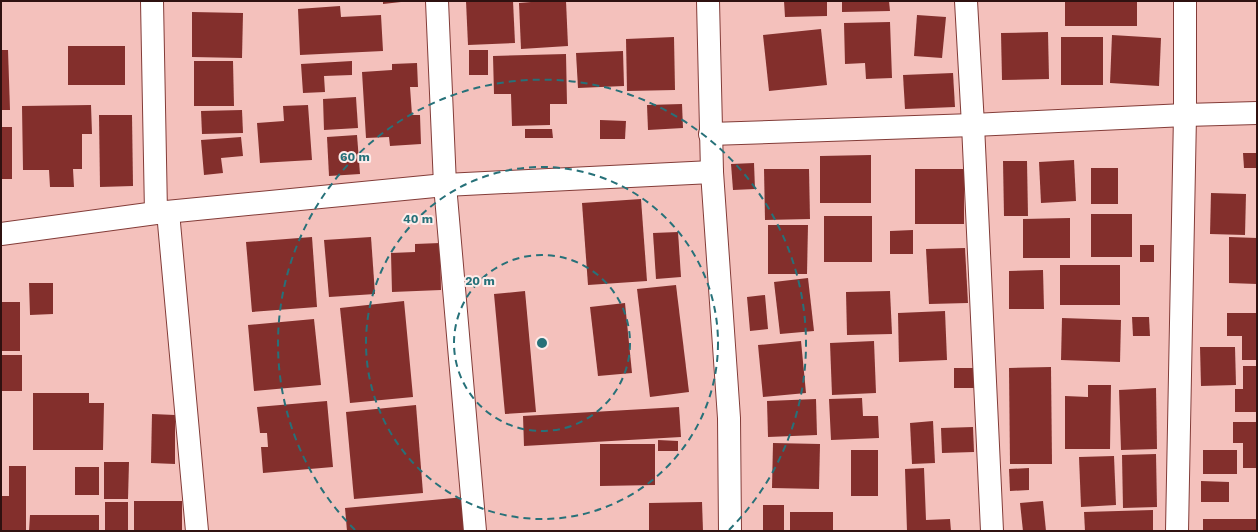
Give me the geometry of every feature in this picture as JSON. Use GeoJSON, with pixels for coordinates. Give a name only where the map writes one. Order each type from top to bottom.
{"type":"FeatureCollection","features":[{"type":"Feature","properties":{"kind":"street"},"geometry":{"type":"LineString","coordinates":[[152,1],[162,212],[197,531]]}},
{"type":"Feature","properties":{"kind":"street"},"geometry":{"type":"LineString","coordinates":[[437,1],[445,185],[475,531]]}},
{"type":"Feature","properties":{"kind":"street"},"geometry":{"type":"LineString","coordinates":[[708,1],[710,134],[729,418],[730,531]]}},
{"type":"Feature","properties":{"kind":"street"},"geometry":{"type":"LineString","coordinates":[[966,1],[992,531]]}},
{"type":"Feature","properties":{"kind":"street"},"geometry":{"type":"LineString","coordinates":[[1177,531],[1184,115],[1184,1]]}},
{"type":"Feature","properties":{"kind":"street"},"geometry":{"type":"LineString","coordinates":[[710,134],[1257,113]]}},
{"type":"Feature","properties":{"kind":"street"},"geometry":{"type":"LineString","coordinates":[[1,234],[162,212],[445,185],[712,172]]}},
{"type":"Feature","properties":{"kind":"building"},"geometry":{"type":"Polygon","coordinates":[[[383,1],[401,1],[401,2],[383,4],[383,1]]]}},
{"type":"Feature","properties":{"kind":"building"},"geometry":{"type":"Polygon","coordinates":[[[466,1],[513,1],[515,43],[468,45],[466,1]]]}},
{"type":"Feature","properties":{"kind":"building"},"geometry":{"type":"Polygon","coordinates":[[[566,1],[568,46],[521,49],[519,3],[566,1]]]}},
{"type":"Feature","properties":{"kind":"building"},"geometry":{"type":"Polygon","coordinates":[[[784,1],[827,1],[827,16],[785,17],[784,1]]]}},
{"type":"Feature","properties":{"kind":"building"},"geometry":{"type":"Polygon","coordinates":[[[842,1],[889,1],[890,11],[842,12],[842,1]]]}},
{"type":"Feature","properties":{"kind":"building"},"geometry":{"type":"Polygon","coordinates":[[[1065,1],[1137,1],[1137,26],[1065,26],[1065,1]]]}},
{"type":"Feature","properties":{"kind":"building"},"geometry":{"type":"Polygon","coordinates":[[[340,6],[341,17],[381,15],[383,51],[300,55],[298,9],[340,6]]]}},
{"type":"Feature","properties":{"kind":"building"},"geometry":{"type":"Polygon","coordinates":[[[192,12],[243,13],[242,58],[192,57],[192,12]]]}},
{"type":"Feature","properties":{"kind":"building"},"geometry":{"type":"Polygon","coordinates":[[[917,15],[946,17],[942,58],[914,56],[917,15]]]}},
{"type":"Feature","properties":{"kind":"building"},"geometry":{"type":"Polygon","coordinates":[[[890,22],[892,78],[866,79],[865,63],[845,64],[844,23],[890,22]]]}},
{"type":"Feature","properties":{"kind":"building"},"geometry":{"type":"Polygon","coordinates":[[[821,29],[827,85],[769,91],[763,35],[821,29]]]}},
{"type":"Feature","properties":{"kind":"building"},"geometry":{"type":"Polygon","coordinates":[[[1048,32],[1049,79],[1002,80],[1001,33],[1048,32]]]}},
{"type":"Feature","properties":{"kind":"building"},"geometry":{"type":"Polygon","coordinates":[[[1112,35],[1161,38],[1159,86],[1110,83],[1112,35]]]}},
{"type":"Feature","properties":{"kind":"building"},"geometry":{"type":"Polygon","coordinates":[[[674,37],[675,90],[627,91],[626,39],[674,37]]]}},
{"type":"Feature","properties":{"kind":"building"},"geometry":{"type":"Polygon","coordinates":[[[1061,37],[1103,37],[1103,85],[1061,85],[1061,37]]]}},
{"type":"Feature","properties":{"kind":"building"},"geometry":{"type":"Polygon","coordinates":[[[68,46],[125,46],[125,85],[68,85],[68,46]]]}},
{"type":"Feature","properties":{"kind":"building"},"geometry":{"type":"Polygon","coordinates":[[[1,50],[8,50],[10,110],[1,110],[1,50]]]}},
{"type":"Feature","properties":{"kind":"building"},"geometry":{"type":"Polygon","coordinates":[[[469,50],[488,50],[488,75],[469,75],[469,50]]]}},
{"type":"Feature","properties":{"kind":"building"},"geometry":{"type":"Polygon","coordinates":[[[623,51],[624,86],[578,88],[576,53],[623,51]]]}},
{"type":"Feature","properties":{"kind":"building"},"geometry":{"type":"Polygon","coordinates":[[[566,54],[567,104],[550,104],[550,125],[512,126],[511,94],[494,94],[493,56],[566,54]]]}},
{"type":"Feature","properties":{"kind":"building"},"geometry":{"type":"Polygon","coordinates":[[[194,61],[233,61],[234,106],[194,106],[194,61]]]}},
{"type":"Feature","properties":{"kind":"building"},"geometry":{"type":"Polygon","coordinates":[[[352,61],[352,75],[324,76],[325,92],[303,93],[301,64],[352,61]]]}},
{"type":"Feature","properties":{"kind":"building"},"geometry":{"type":"Polygon","coordinates":[[[417,63],[418,87],[410,87],[412,115],[420,115],[421,144],[390,146],[389,137],[366,138],[362,72],[392,70],[392,64],[417,63]]]}},
{"type":"Feature","properties":{"kind":"building"},"geometry":{"type":"Polygon","coordinates":[[[953,73],[955,107],[905,109],[903,75],[953,73]]]}},
{"type":"Feature","properties":{"kind":"building"},"geometry":{"type":"Polygon","coordinates":[[[356,97],[358,128],[324,130],[323,99],[356,97]]]}},
{"type":"Feature","properties":{"kind":"building"},"geometry":{"type":"Polygon","coordinates":[[[682,104],[683,128],[648,130],[647,105],[682,104]]]}},
{"type":"Feature","properties":{"kind":"building"},"geometry":{"type":"Polygon","coordinates":[[[91,105],[92,134],[82,134],[82,169],[73,169],[74,187],[50,187],[49,170],[23,170],[22,106],[91,105]]]}},
{"type":"Feature","properties":{"kind":"building"},"geometry":{"type":"Polygon","coordinates":[[[308,105],[312,160],[260,163],[257,123],[284,121],[283,106],[308,105]]]}},
{"type":"Feature","properties":{"kind":"building"},"geometry":{"type":"Polygon","coordinates":[[[242,110],[243,133],[202,134],[201,111],[242,110]]]}},
{"type":"Feature","properties":{"kind":"building"},"geometry":{"type":"Polygon","coordinates":[[[99,115],[132,115],[133,186],[100,187],[99,115]]]}},
{"type":"Feature","properties":{"kind":"building"},"geometry":{"type":"Polygon","coordinates":[[[600,120],[626,121],[625,139],[600,139],[600,120]]]}},
{"type":"Feature","properties":{"kind":"building"},"geometry":{"type":"Polygon","coordinates":[[[1,127],[12,127],[12,179],[1,179],[1,127]]]}},
{"type":"Feature","properties":{"kind":"building"},"geometry":{"type":"Polygon","coordinates":[[[525,129],[552,129],[553,138],[525,138],[525,129]]]}},
{"type":"Feature","properties":{"kind":"building"},"geometry":{"type":"Polygon","coordinates":[[[357,135],[360,174],[329,176],[327,137],[357,135]]]}},
{"type":"Feature","properties":{"kind":"building"},"geometry":{"type":"Polygon","coordinates":[[[241,137],[243,156],[221,158],[223,173],[204,175],[201,140],[241,137]]]}},
{"type":"Feature","properties":{"kind":"building"},"geometry":{"type":"Polygon","coordinates":[[[1243,153],[1257,153],[1257,168],[1244,168],[1243,153]]]}},
{"type":"Feature","properties":{"kind":"building"},"geometry":{"type":"Polygon","coordinates":[[[871,155],[871,203],[820,203],[820,156],[871,155]]]}},
{"type":"Feature","properties":{"kind":"building"},"geometry":{"type":"Polygon","coordinates":[[[1074,160],[1076,201],[1041,203],[1039,162],[1074,160]]]}},
{"type":"Feature","properties":{"kind":"building"},"geometry":{"type":"Polygon","coordinates":[[[1003,161],[1027,161],[1028,216],[1004,216],[1003,161]]]}},
{"type":"Feature","properties":{"kind":"building"},"geometry":{"type":"Polygon","coordinates":[[[754,163],[755,189],[733,190],[731,164],[754,163]]]}},
{"type":"Feature","properties":{"kind":"building"},"geometry":{"type":"Polygon","coordinates":[[[1091,168],[1118,168],[1118,204],[1091,204],[1091,168]]]}},
{"type":"Feature","properties":{"kind":"building"},"geometry":{"type":"Polygon","coordinates":[[[764,169],[809,169],[810,219],[765,220],[764,169]]]}},
{"type":"Feature","properties":{"kind":"building"},"geometry":{"type":"Polygon","coordinates":[[[915,169],[964,169],[964,224],[915,224],[915,169]]]}},
{"type":"Feature","properties":{"kind":"building"},"geometry":{"type":"Polygon","coordinates":[[[1211,193],[1246,194],[1245,235],[1210,234],[1211,193]]]}},
{"type":"Feature","properties":{"kind":"building"},"geometry":{"type":"Polygon","coordinates":[[[641,199],[647,281],[588,285],[582,203],[641,199]]]}},
{"type":"Feature","properties":{"kind":"building"},"geometry":{"type":"Polygon","coordinates":[[[1091,214],[1132,214],[1132,257],[1091,257],[1091,214]]]}},
{"type":"Feature","properties":{"kind":"building"},"geometry":{"type":"Polygon","coordinates":[[[824,216],[872,216],[872,262],[824,262],[824,216]]]}},
{"type":"Feature","properties":{"kind":"building"},"geometry":{"type":"Polygon","coordinates":[[[1070,218],[1070,258],[1023,258],[1023,219],[1070,218]]]}},
{"type":"Feature","properties":{"kind":"building"},"geometry":{"type":"Polygon","coordinates":[[[768,225],[808,225],[807,274],[768,274],[768,225]]]}},
{"type":"Feature","properties":{"kind":"building"},"geometry":{"type":"Polygon","coordinates":[[[913,230],[913,254],[890,254],[890,231],[913,230]]]}},
{"type":"Feature","properties":{"kind":"building"},"geometry":{"type":"Polygon","coordinates":[[[678,232],[681,277],[656,279],[653,233],[678,232]]]}},
{"type":"Feature","properties":{"kind":"building"},"geometry":{"type":"Polygon","coordinates":[[[312,237],[317,307],[252,312],[246,242],[312,237]]]}},
{"type":"Feature","properties":{"kind":"building"},"geometry":{"type":"Polygon","coordinates":[[[371,237],[375,294],[329,297],[324,240],[371,237]]]}},
{"type":"Feature","properties":{"kind":"building"},"geometry":{"type":"Polygon","coordinates":[[[1229,237],[1257,238],[1257,284],[1229,283],[1229,237]]]}},
{"type":"Feature","properties":{"kind":"building"},"geometry":{"type":"Polygon","coordinates":[[[440,243],[441,290],[392,292],[391,253],[415,252],[415,244],[440,243]]]}},
{"type":"Feature","properties":{"kind":"building"},"geometry":{"type":"Polygon","coordinates":[[[1140,245],[1154,245],[1154,262],[1140,262],[1140,245]]]}},
{"type":"Feature","properties":{"kind":"building"},"geometry":{"type":"Polygon","coordinates":[[[965,248],[968,303],[929,304],[926,249],[965,248]]]}},
{"type":"Feature","properties":{"kind":"building"},"geometry":{"type":"Polygon","coordinates":[[[1060,265],[1120,265],[1120,305],[1060,305],[1060,265]]]}},
{"type":"Feature","properties":{"kind":"building"},"geometry":{"type":"Polygon","coordinates":[[[1043,270],[1044,309],[1009,309],[1009,271],[1043,270]]]}},
{"type":"Feature","properties":{"kind":"building"},"geometry":{"type":"Polygon","coordinates":[[[808,278],[814,331],[780,334],[774,282],[808,278]]]}},
{"type":"Feature","properties":{"kind":"building"},"geometry":{"type":"Polygon","coordinates":[[[29,283],[53,283],[53,314],[30,315],[29,283]]]}},
{"type":"Feature","properties":{"kind":"building"},"geometry":{"type":"Polygon","coordinates":[[[676,285],[689,392],[650,397],[637,289],[676,285]]]}},
{"type":"Feature","properties":{"kind":"building"},"geometry":{"type":"Polygon","coordinates":[[[525,291],[536,412],[505,414],[494,294],[525,291]]]}},
{"type":"Feature","properties":{"kind":"building"},"geometry":{"type":"Polygon","coordinates":[[[890,291],[892,334],[847,335],[846,292],[890,291]]]}},
{"type":"Feature","properties":{"kind":"building"},"geometry":{"type":"Polygon","coordinates":[[[765,295],[768,329],[750,331],[747,297],[765,295]]]}},
{"type":"Feature","properties":{"kind":"building"},"geometry":{"type":"Polygon","coordinates":[[[404,301],[413,397],[350,403],[340,308],[404,301]]]}},
{"type":"Feature","properties":{"kind":"building"},"geometry":{"type":"Polygon","coordinates":[[[1,302],[20,302],[20,351],[1,351],[1,302]]]}},
{"type":"Feature","properties":{"kind":"building"},"geometry":{"type":"Polygon","coordinates":[[[625,303],[632,373],[598,376],[590,307],[625,303]]]}},
{"type":"Feature","properties":{"kind":"building"},"geometry":{"type":"Polygon","coordinates":[[[945,311],[947,360],[899,362],[898,313],[945,311]]]}},
{"type":"Feature","properties":{"kind":"building"},"geometry":{"type":"Polygon","coordinates":[[[1227,313],[1257,313],[1257,360],[1242,360],[1242,336],[1227,336],[1227,313]]]}},
{"type":"Feature","properties":{"kind":"building"},"geometry":{"type":"Polygon","coordinates":[[[1132,317],[1149,317],[1150,336],[1133,336],[1132,317]]]}},
{"type":"Feature","properties":{"kind":"building"},"geometry":{"type":"Polygon","coordinates":[[[1062,318],[1121,320],[1120,362],[1061,360],[1062,318]]]}},
{"type":"Feature","properties":{"kind":"building"},"geometry":{"type":"Polygon","coordinates":[[[314,319],[321,385],[254,391],[248,325],[314,319]]]}},
{"type":"Feature","properties":{"kind":"building"},"geometry":{"type":"Polygon","coordinates":[[[801,341],[806,393],[763,397],[758,345],[801,341]]]}},
{"type":"Feature","properties":{"kind":"building"},"geometry":{"type":"Polygon","coordinates":[[[874,341],[876,393],[832,395],[830,343],[874,341]]]}},
{"type":"Feature","properties":{"kind":"building"},"geometry":{"type":"Polygon","coordinates":[[[1200,347],[1235,347],[1236,385],[1201,386],[1200,347]]]}},
{"type":"Feature","properties":{"kind":"building"},"geometry":{"type":"Polygon","coordinates":[[[1,355],[22,355],[22,391],[1,391],[1,355]]]}},
{"type":"Feature","properties":{"kind":"building"},"geometry":{"type":"Polygon","coordinates":[[[1243,366],[1257,366],[1257,412],[1235,412],[1235,389],[1243,389],[1243,366]]]}},
{"type":"Feature","properties":{"kind":"building"},"geometry":{"type":"Polygon","coordinates":[[[1051,367],[1052,464],[1010,464],[1009,368],[1051,367]]]}},
{"type":"Feature","properties":{"kind":"building"},"geometry":{"type":"Polygon","coordinates":[[[954,368],[975,368],[975,388],[954,388],[954,368]]]}},
{"type":"Feature","properties":{"kind":"building"},"geometry":{"type":"Polygon","coordinates":[[[1088,385],[1111,385],[1110,449],[1065,449],[1065,396],[1088,397],[1088,385]]]}},
{"type":"Feature","properties":{"kind":"building"},"geometry":{"type":"Polygon","coordinates":[[[1156,388],[1157,449],[1121,450],[1119,390],[1156,388]]]}},
{"type":"Feature","properties":{"kind":"building"},"geometry":{"type":"Polygon","coordinates":[[[33,393],[89,393],[89,403],[104,403],[103,450],[33,450],[33,393]]]}},
{"type":"Feature","properties":{"kind":"building"},"geometry":{"type":"Polygon","coordinates":[[[862,398],[863,416],[878,416],[879,438],[831,440],[829,399],[862,398]]]}},
{"type":"Feature","properties":{"kind":"building"},"geometry":{"type":"Polygon","coordinates":[[[816,399],[817,435],[768,437],[767,401],[816,399]]]}},
{"type":"Feature","properties":{"kind":"building"},"geometry":{"type":"Polygon","coordinates":[[[327,401],[333,467],[263,473],[261,447],[268,447],[267,433],[260,433],[257,407],[327,401]]]}},
{"type":"Feature","properties":{"kind":"building"},"geometry":{"type":"Polygon","coordinates":[[[416,405],[423,493],[354,499],[346,412],[416,405]]]}},
{"type":"Feature","properties":{"kind":"building"},"geometry":{"type":"Polygon","coordinates":[[[679,407],[681,437],[524,446],[523,416],[679,407]]]}},
{"type":"Feature","properties":{"kind":"building"},"geometry":{"type":"Polygon","coordinates":[[[152,414],[175,415],[175,464],[151,463],[152,414]]]}},
{"type":"Feature","properties":{"kind":"building"},"geometry":{"type":"Polygon","coordinates":[[[933,421],[935,463],[912,464],[910,423],[933,421]]]}},
{"type":"Feature","properties":{"kind":"building"},"geometry":{"type":"Polygon","coordinates":[[[1233,422],[1257,422],[1257,468],[1243,468],[1243,443],[1233,443],[1233,422]]]}},
{"type":"Feature","properties":{"kind":"building"},"geometry":{"type":"Polygon","coordinates":[[[973,427],[974,452],[942,453],[941,428],[973,427]]]}},
{"type":"Feature","properties":{"kind":"building"},"geometry":{"type":"Polygon","coordinates":[[[658,440],[678,441],[678,451],[658,451],[658,440]]]}},
{"type":"Feature","properties":{"kind":"building"},"geometry":{"type":"Polygon","coordinates":[[[773,443],[820,444],[819,489],[772,488],[773,443]]]}},
{"type":"Feature","properties":{"kind":"building"},"geometry":{"type":"Polygon","coordinates":[[[600,444],[655,444],[655,485],[600,486],[600,444]]]}},
{"type":"Feature","properties":{"kind":"building"},"geometry":{"type":"Polygon","coordinates":[[[851,450],[878,450],[878,496],[851,496],[851,450]]]}},
{"type":"Feature","properties":{"kind":"building"},"geometry":{"type":"Polygon","coordinates":[[[1203,450],[1237,450],[1237,474],[1203,474],[1203,450]]]}},
{"type":"Feature","properties":{"kind":"building"},"geometry":{"type":"Polygon","coordinates":[[[1156,454],[1157,507],[1123,508],[1122,455],[1156,454]]]}},
{"type":"Feature","properties":{"kind":"building"},"geometry":{"type":"Polygon","coordinates":[[[1114,456],[1116,505],[1081,507],[1079,457],[1114,456]]]}},
{"type":"Feature","properties":{"kind":"building"},"geometry":{"type":"Polygon","coordinates":[[[104,462],[129,462],[128,499],[104,499],[104,462]]]}},
{"type":"Feature","properties":{"kind":"building"},"geometry":{"type":"Polygon","coordinates":[[[9,466],[26,466],[26,531],[1,531],[1,496],[9,496],[9,466]]]}},
{"type":"Feature","properties":{"kind":"building"},"geometry":{"type":"Polygon","coordinates":[[[75,467],[99,467],[99,495],[75,495],[75,467]]]}},
{"type":"Feature","properties":{"kind":"building"},"geometry":{"type":"Polygon","coordinates":[[[924,468],[926,520],[950,519],[951,531],[907,531],[905,469],[924,468]]]}},
{"type":"Feature","properties":{"kind":"building"},"geometry":{"type":"Polygon","coordinates":[[[1029,468],[1029,490],[1010,491],[1009,469],[1029,468]]]}},
{"type":"Feature","properties":{"kind":"building"},"geometry":{"type":"Polygon","coordinates":[[[1201,481],[1229,482],[1229,502],[1201,502],[1201,481]]]}},
{"type":"Feature","properties":{"kind":"building"},"geometry":{"type":"Polygon","coordinates":[[[465,497],[468,531],[347,531],[345,508],[465,497]]]}},
{"type":"Feature","properties":{"kind":"building"},"geometry":{"type":"Polygon","coordinates":[[[134,501],[182,501],[182,531],[134,531],[134,501]]]}},
{"type":"Feature","properties":{"kind":"building"},"geometry":{"type":"Polygon","coordinates":[[[1043,501],[1046,531],[1023,531],[1020,503],[1043,501]]]}},
{"type":"Feature","properties":{"kind":"building"},"geometry":{"type":"Polygon","coordinates":[[[105,502],[128,502],[128,531],[105,531],[105,502]]]}},
{"type":"Feature","properties":{"kind":"building"},"geometry":{"type":"Polygon","coordinates":[[[702,502],[703,531],[649,531],[649,503],[702,502]]]}},
{"type":"Feature","properties":{"kind":"building"},"geometry":{"type":"Polygon","coordinates":[[[763,505],[784,505],[784,531],[763,531],[763,505]]]}},
{"type":"Feature","properties":{"kind":"building"},"geometry":{"type":"Polygon","coordinates":[[[1153,510],[1153,531],[1085,531],[1084,512],[1153,510]]]}},
{"type":"Feature","properties":{"kind":"building"},"geometry":{"type":"Polygon","coordinates":[[[790,512],[833,512],[833,531],[790,531],[790,512]]]}},
{"type":"Feature","properties":{"kind":"building"},"geometry":{"type":"Polygon","coordinates":[[[30,515],[99,515],[99,531],[29,531],[30,515]]]}},
{"type":"Feature","properties":{"kind":"building"},"geometry":{"type":"Polygon","coordinates":[[[1203,519],[1257,519],[1257,531],[1203,531],[1203,519]]]}}]}
